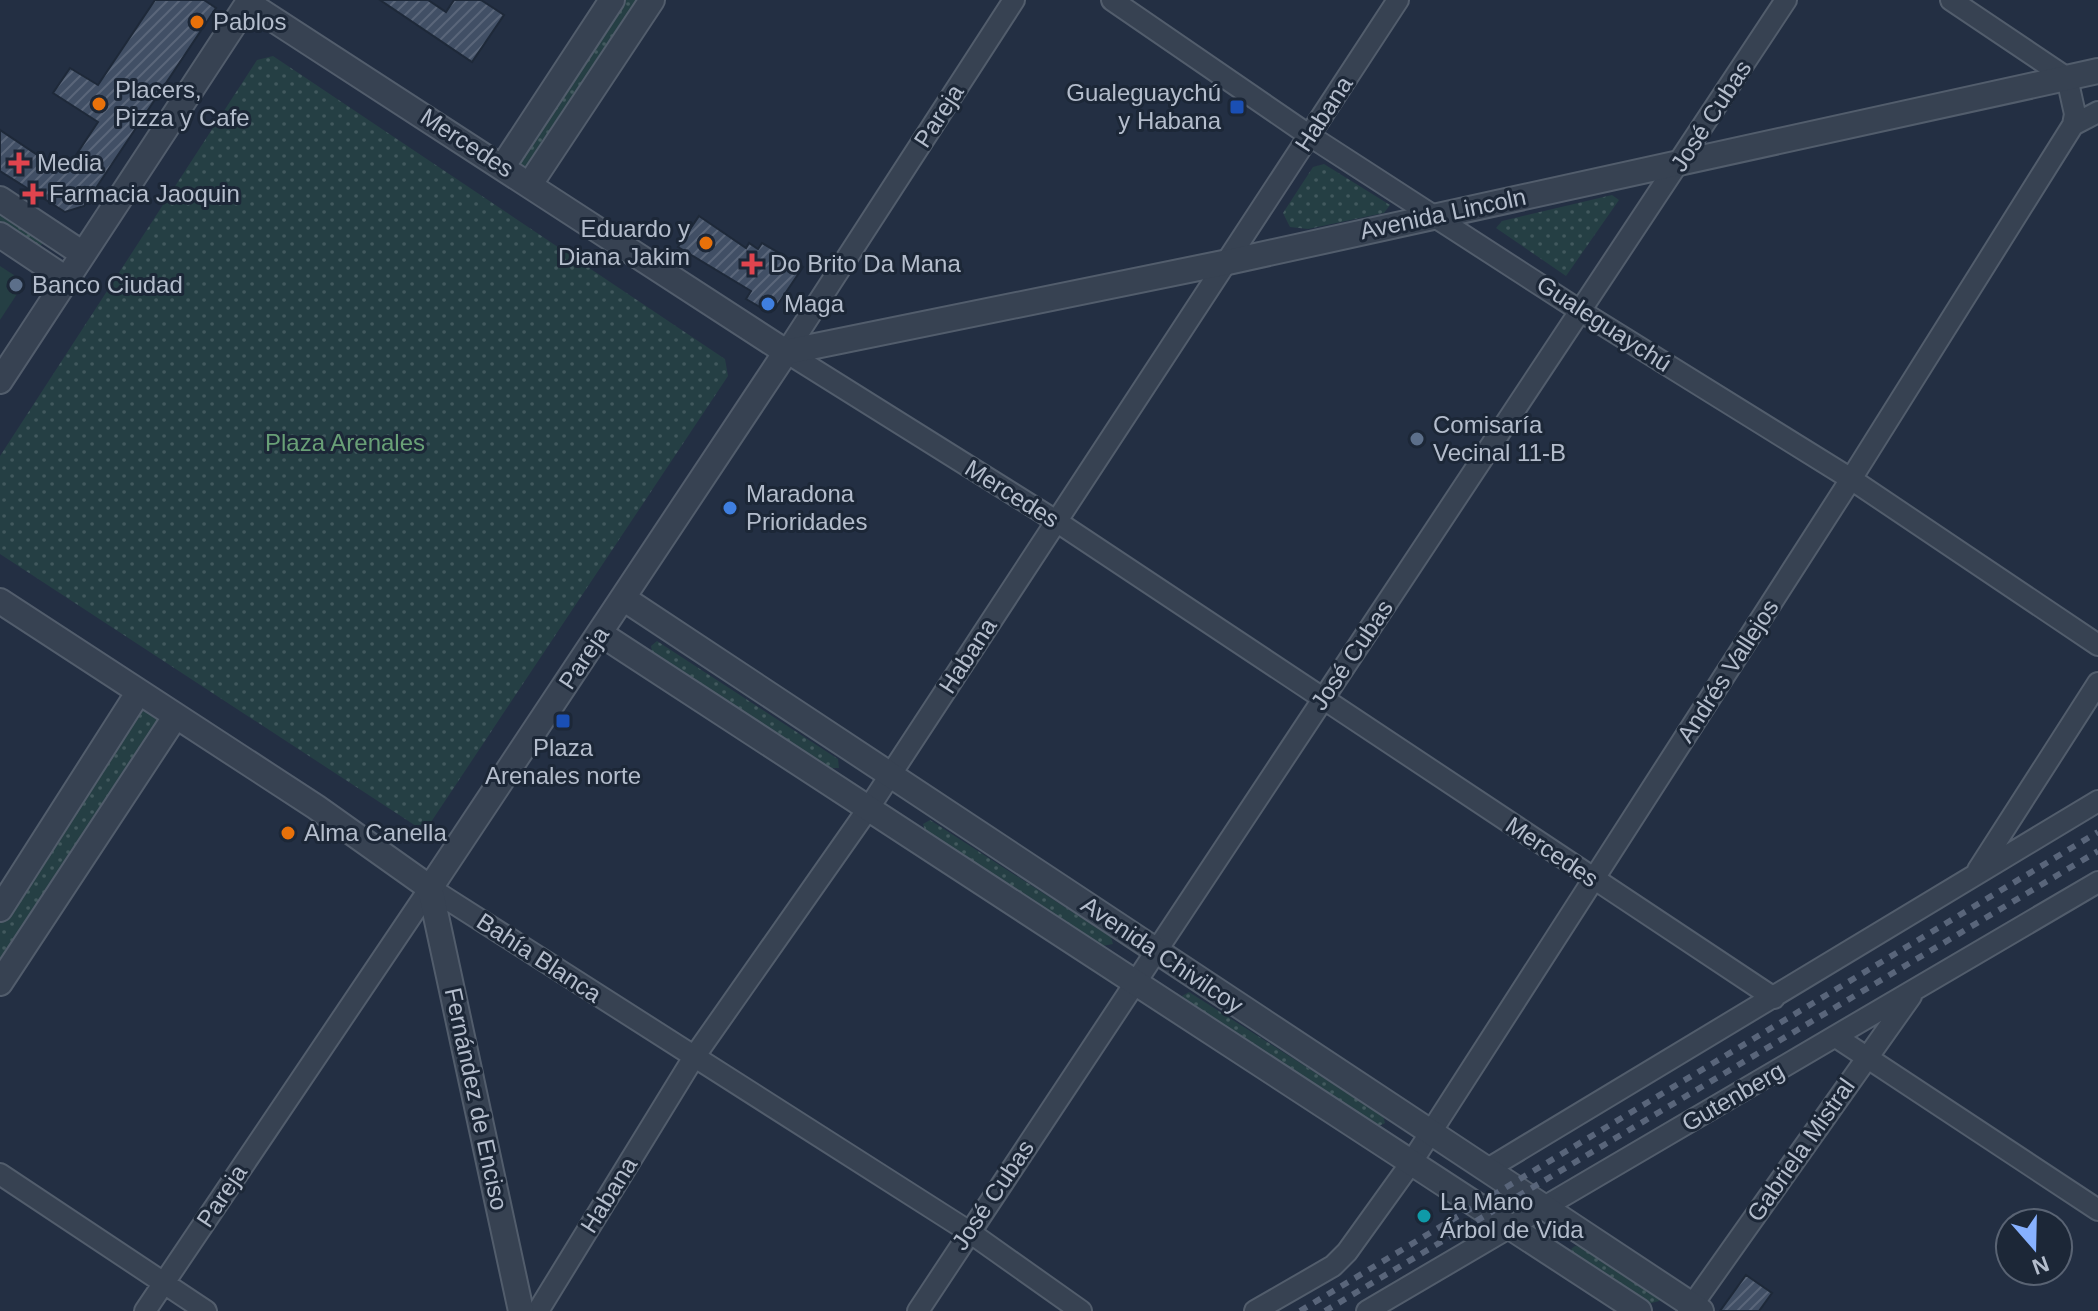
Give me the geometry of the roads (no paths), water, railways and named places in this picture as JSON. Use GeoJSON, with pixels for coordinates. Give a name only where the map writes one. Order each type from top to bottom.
{"type":"FeatureCollection","features":[{"type":"Feature","properties":{"kind":"street"},"geometry":{"type":"LineString","coordinates":[[503,166],[612,0]]}},
{"type":"Feature","properties":{"kind":"street"},"geometry":{"type":"LineString","coordinates":[[530,184],[652,0]]}},
{"type":"Feature","properties":{"kind":"street","name":"Pareja"},"geometry":{"type":"LineString","coordinates":[[145,1311],[601,634],[1014,0]]}},
{"type":"Feature","properties":{"kind":"street","name":"Gualeguaychú"},"geometry":{"type":"LineString","coordinates":[[1112,0],[1310,136],[1582,312],[1851,479],[2098,645]]}},
{"type":"Feature","properties":{"kind":"street","name":"Habana"},"geometry":{"type":"LineString","coordinates":[[538,1311],[694,1057],[868,809],[1398,0]]}},
{"type":"Feature","properties":{"kind":"street","name":"José Cubas"},"geometry":{"type":"LineString","coordinates":[[918,1311],[968,1231],[1582,312],[1786,0]]}},
{"type":"Feature","properties":{"kind":"street"},"geometry":{"type":"LineString","coordinates":[[1951,0],[2067,78],[2075,114],[2073,125]]}},
{"type":"Feature","properties":{"kind":"street"},"geometry":{"type":"LineString","coordinates":[[0,381],[247,1]]}},
{"type":"Feature","properties":{"kind":"street","name":"Mercedes"},"geometry":{"type":"LineString","coordinates":[[247,1],[786,352],[1056,521],[1774,998]]}},
{"type":"Feature","properties":{"kind":"street","name":"Avenida Lincoln"},"geometry":{"type":"LineString","coordinates":[[786,352],[1228,262],[2098,71]]}},
{"type":"Feature","properties":{"kind":"street"},"geometry":{"type":"LineString","coordinates":[[2073,125],[2098,112]]}},
{"type":"Feature","properties":{"kind":"street","name":"Andrés Vallejos"},"geometry":{"type":"LineString","coordinates":[[1255,1311],[1333,1266],[1347,1252],[1411,1163],[1851,479],[2073,125]]}},
{"type":"Feature","properties":{"kind":"street"},"geometry":{"type":"LineString","coordinates":[[0,199],[83,254]]}},
{"type":"Feature","properties":{"kind":"street"},"geometry":{"type":"LineString","coordinates":[[0,235],[66,279]]}},
{"type":"Feature","properties":{"kind":"street","name":"Avenida Chivilcoy"},"geometry":{"type":"LineString","coordinates":[[623,598],[892,772],[1694,1309]]}},
{"type":"Feature","properties":{"kind":"street","name":"Bahía Blanca"},"geometry":{"type":"LineString","coordinates":[[0,601],[304,799],[430,888],[968,1231],[1081,1311]]}},
{"type":"Feature","properties":{"kind":"street","name":"Avenida Chivilcoy"},"geometry":{"type":"LineString","coordinates":[[601,634],[1639,1311]]}},
{"type":"Feature","properties":{"kind":"street"},"geometry":{"type":"LineString","coordinates":[[1976,873],[2098,683]]}},
{"type":"Feature","properties":{"kind":"street"},"geometry":{"type":"LineString","coordinates":[[0,909],[138,693]]}},
{"type":"Feature","properties":{"kind":"street"},"geometry":{"type":"LineString","coordinates":[[0,983],[175,717]]}},
{"type":"Feature","properties":{"kind":"street"},"geometry":{"type":"LineString","coordinates":[[1486,1170],[2098,801]]}},
{"type":"Feature","properties":{"kind":"street","name":"Gutenberg"},"geometry":{"type":"LineString","coordinates":[[1367,1311],[2098,882]]}},
{"type":"Feature","properties":{"kind":"street","name":"Fernández de Enciso"},"geometry":{"type":"LineString","coordinates":[[430,888],[521,1311]]}},
{"type":"Feature","properties":{"kind":"street","name":"Gabriela Mistral"},"geometry":{"type":"LineString","coordinates":[[1694,1309],[1915,989]]}},
{"type":"Feature","properties":{"kind":"street"},"geometry":{"type":"LineString","coordinates":[[1836,1037],[2098,1210]]}},
{"type":"Feature","properties":{"kind":"street"},"geometry":{"type":"LineString","coordinates":[[0,1174],[206,1311]]}},
{"type":"Feature","properties":{"kind":"railway"},"geometry":{"type":"LineString","coordinates":[[1300,1311],[2098,832]]}},
{"type":"Feature","properties":{"kind":"railway"},"geometry":{"type":"LineString","coordinates":[[1325,1311],[2098,851]]}},
{"type":"Feature","properties":{"kind":"place","name":"Pablos"},"geometry":{"type":"Point","coordinates":[197,22]}},
{"type":"Feature","properties":{"kind":"place","name":"Placers, Pizza y Cafe"},"geometry":{"type":"Point","coordinates":[99,104]}},
{"type":"Feature","properties":{"kind":"place","name":"Gualeguaychú y Habana"},"geometry":{"type":"Point","coordinates":[1237,107]}},
{"type":"Feature","properties":{"kind":"place","name":"Media"},"geometry":{"type":"Point","coordinates":[19,163]}},
{"type":"Feature","properties":{"kind":"place","name":"Farmacia Jaoquin"},"geometry":{"type":"Point","coordinates":[33,194]}},
{"type":"Feature","properties":{"kind":"place","name":"Eduardo y Diana Jakim"},"geometry":{"type":"Point","coordinates":[706,243]}},
{"type":"Feature","properties":{"kind":"place","name":"Do Brito Da Mana"},"geometry":{"type":"Point","coordinates":[752,264]}},
{"type":"Feature","properties":{"kind":"place","name":"Banco Ciudad"},"geometry":{"type":"Point","coordinates":[16,285]}},
{"type":"Feature","properties":{"kind":"place","name":"Maga"},"geometry":{"type":"Point","coordinates":[768,304]}},
{"type":"Feature","properties":{"kind":"place","name":"Comisaría Vecinal 11-B"},"geometry":{"type":"Point","coordinates":[1417,439]}},
{"type":"Feature","properties":{"kind":"place","name":"Maradona Prioridades"},"geometry":{"type":"Point","coordinates":[730,508]}},
{"type":"Feature","properties":{"kind":"place","name":"Plaza Arenales norte"},"geometry":{"type":"Point","coordinates":[563,721]}},
{"type":"Feature","properties":{"kind":"place","name":"Alma Canella"},"geometry":{"type":"Point","coordinates":[288,833]}},
{"type":"Feature","properties":{"kind":"place","name":"La Mano Árbol de Vida"},"geometry":{"type":"Point","coordinates":[1424,1216]}},
{"type":"Feature","properties":{"kind":"park label","name":"Plaza Arenales"},"geometry":{"type":"Point","coordinates":[345,443]}}]}
